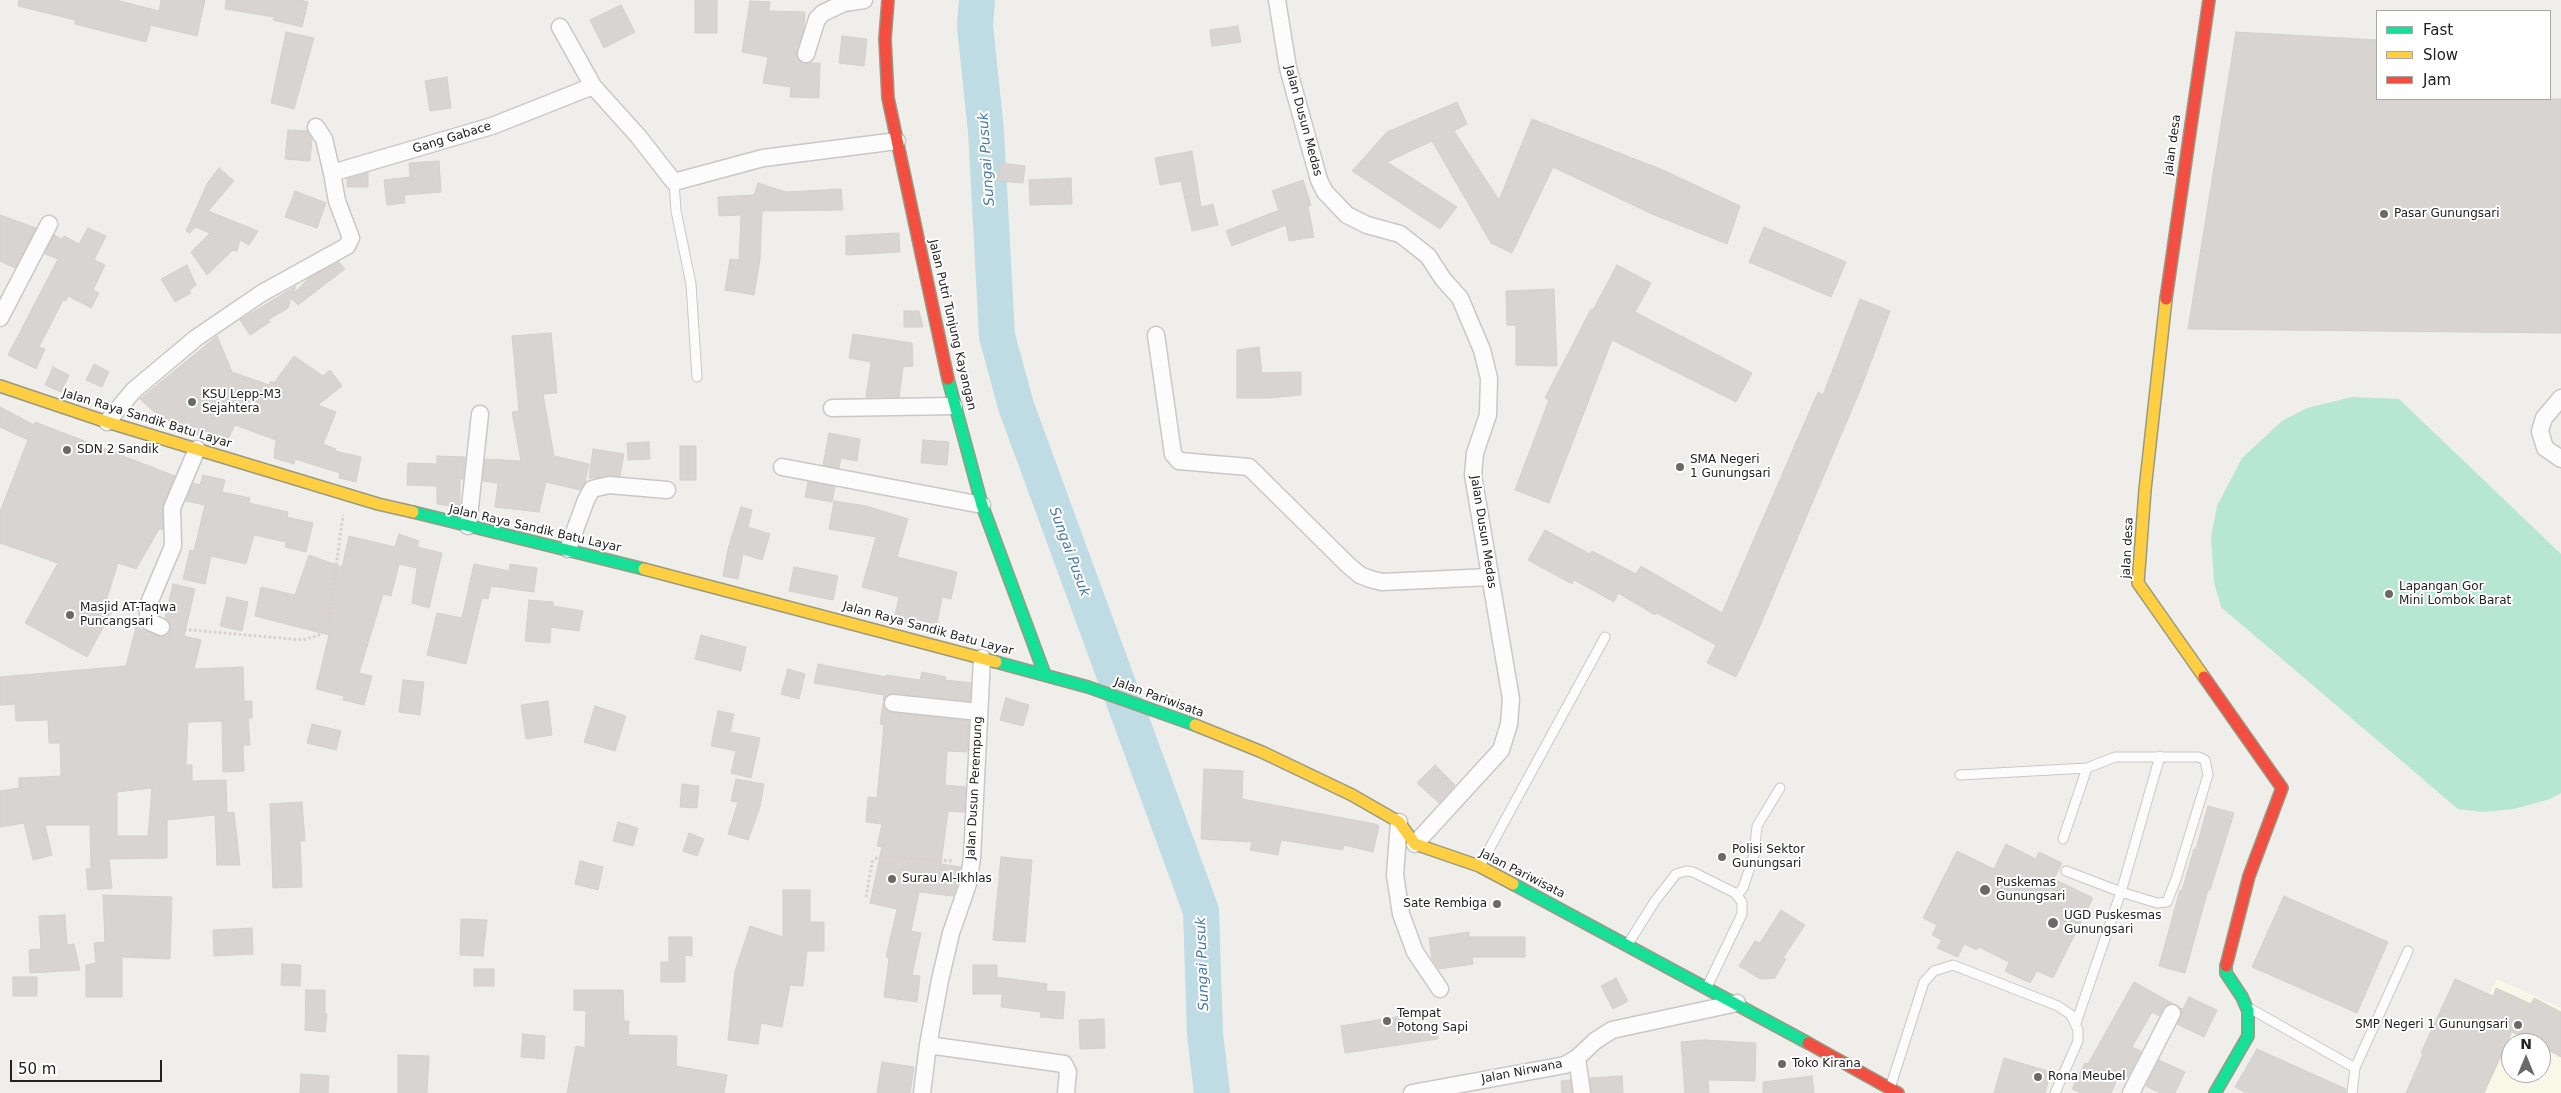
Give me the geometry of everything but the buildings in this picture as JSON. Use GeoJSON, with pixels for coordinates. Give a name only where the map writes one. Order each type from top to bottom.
{"type":"FeatureCollection","features":[{"type":"Feature","properties":{"kind":"main road","name":"Jalan Putri Tunjung Kayangan"},"geometry":{"type":"LineString","coordinates":[[888,0],[886,63],[888,98],[954,406],[964,434],[982,505],[1045,675]]}},
{"type":"Feature","properties":{"kind":"main road","name":"jalan desa"},"geometry":{"type":"LineString","coordinates":[[2209,0],[2170,261],[2145,490],[2138,583],[2282,788],[2249,876],[2226,959],[2226,973],[2246,1006],[2248,1036],[2215,1093]]}},
{"type":"Feature","properties":{"kind":"main road","name":"Jalan Raya Sandik Batu Layar"},"geometry":{"type":"LineString","coordinates":[[0,386],[107,422],[346,495],[568,549],[982,658],[1069,683]]}},
{"type":"Feature","properties":{"kind":"main road","name":"Jalan Pariwisata"},"geometry":{"type":"LineString","coordinates":[[1069,683],[1088,687],[1169,715],[1308,773],[1399,822],[1415,844],[1480,866],[1738,1003],[1894,1091]]}},
{"type":"Feature","properties":{"kind":"street"},"geometry":{"type":"LineString","coordinates":[[806,54],[818,19],[823,13],[844,3],[864,0]]}},
{"type":"Feature","properties":{"kind":"street","name":"Jalan Dusun Medas"},"geometry":{"type":"LineString","coordinates":[[1277,0],[1288,68],[1319,180],[1325,192],[1347,216],[1367,225],[1400,234],[1420,247],[1460,298],[1482,350],[1489,378],[1490,401],[1476,453],[1473,475],[1511,699],[1509,724],[1501,750],[1415,844]]}},
{"type":"Feature","properties":{"kind":"street"},"geometry":{"type":"LineString","coordinates":[[560,27],[593,86],[638,136],[674,182],[763,158],[897,141]]}},
{"type":"Feature","properties":{"kind":"street","name":"Gang Gabace"},"geometry":{"type":"LineString","coordinates":[[332,173],[484,129],[593,86]]}},
{"type":"Feature","properties":{"kind":"street"},"geometry":{"type":"LineString","coordinates":[[107,422],[134,390],[196,338],[262,293],[347,246],[351,238],[337,201],[324,139],[316,127]]}},
{"type":"Feature","properties":{"kind":"street"},"geometry":{"type":"LineString","coordinates":[[0,318],[49,224]]}},
{"type":"Feature","properties":{"kind":"street"},"geometry":{"type":"LineString","coordinates":[[1156,335],[1173,454],[1179,461],[1249,467],[1348,565],[1360,575],[1370,579],[1382,582],[1490,577]]}},
{"type":"Feature","properties":{"kind":"street"},"geometry":{"type":"LineString","coordinates":[[2561,398],[2544,418],[2540,435],[2548,451],[2561,459]]}},
{"type":"Feature","properties":{"kind":"street"},"geometry":{"type":"LineString","coordinates":[[832,408],[954,406]]}},
{"type":"Feature","properties":{"kind":"street"},"geometry":{"type":"LineString","coordinates":[[468,526],[480,414]]}},
{"type":"Feature","properties":{"kind":"street"},"geometry":{"type":"LineString","coordinates":[[161,627],[150,622],[147,608],[173,546],[172,508],[197,449]]}},
{"type":"Feature","properties":{"kind":"street"},"geometry":{"type":"LineString","coordinates":[[782,467],[982,505]]}},
{"type":"Feature","properties":{"kind":"street"},"geometry":{"type":"LineString","coordinates":[[568,549],[592,489],[609,486],[667,490]]}},
{"type":"Feature","properties":{"kind":"street","name":"Jalan Dusun Perempung"},"geometry":{"type":"LineString","coordinates":[[922,1093],[928,1045],[945,956],[968,884],[972,863],[982,658]]}},
{"type":"Feature","properties":{"kind":"street"},"geometry":{"type":"LineString","coordinates":[[893,703],[978,712]]}},
{"type":"Feature","properties":{"kind":"street"},"geometry":{"type":"LineString","coordinates":[[1399,822],[1395,875],[1401,914],[1415,952],[1440,989]]}},
{"type":"Feature","properties":{"kind":"street","name":"Jalan Nirwana"},"geometry":{"type":"LineString","coordinates":[[1412,1093],[1558,1066],[1577,1058],[1595,1041],[1612,1030],[1738,1003]]}},
{"type":"Feature","properties":{"kind":"street"},"geometry":{"type":"LineString","coordinates":[[2132,1093],[2172,1013]]}},
{"type":"Feature","properties":{"kind":"street"},"geometry":{"type":"LineString","coordinates":[[928,1045],[1064,1064],[1068,1072],[1066,1093]]}},
{"type":"Feature","properties":{"kind":"street"},"geometry":{"type":"LineString","coordinates":[[1577,1058],[1582,1093]]}},
{"type":"Feature","properties":{"kind":"lane"},"geometry":{"type":"LineString","coordinates":[[674,182],[678,219],[691,284],[697,377]]}},
{"type":"Feature","properties":{"kind":"lane"},"geometry":{"type":"LineString","coordinates":[[1480,866],[1605,637]]}},
{"type":"Feature","properties":{"kind":"lane"},"geometry":{"type":"LineString","coordinates":[[2055,1093],[2078,1041],[2076,1023],[2121,892],[2160,756]]}},
{"type":"Feature","properties":{"kind":"lane"},"geometry":{"type":"LineString","coordinates":[[1960,775],[2087,768],[2115,757],[2160,756],[2199,758],[2204,760],[2208,775],[2170,899],[2167,902],[2157,903],[2121,892],[2066,871]]}},
{"type":"Feature","properties":{"kind":"lane"},"geometry":{"type":"LineString","coordinates":[[2063,839],[2087,768]]}},
{"type":"Feature","properties":{"kind":"lane"},"geometry":{"type":"LineString","coordinates":[[1737,895],[1742,888],[1754,855],[1757,826],[1780,788]]}},
{"type":"Feature","properties":{"kind":"lane"},"geometry":{"type":"LineString","coordinates":[[1627,945],[1660,894],[1676,874],[1692,872],[1737,895],[1742,902],[1742,914],[1707,987]]}},
{"type":"Feature","properties":{"kind":"lane"},"geometry":{"type":"LineString","coordinates":[[2352,1093],[2355,1068],[2408,951]]}},
{"type":"Feature","properties":{"kind":"lane"},"geometry":{"type":"LineString","coordinates":[[1894,1091],[1924,982],[1930,974],[1943,966],[1958,966],[2058,1006],[2071,1015],[2076,1023]]}},
{"type":"Feature","properties":{"kind":"lane"},"geometry":{"type":"LineString","coordinates":[[2246,1006],[2355,1068]]}},
{"type":"Feature","properties":{"kind":"path"},"geometry":{"type":"LineString","coordinates":[[161,627],[303,640],[318,636],[324,630],[329,619],[346,495]]}},
{"type":"Feature","properties":{"kind":"path"},"geometry":{"type":"LineString","coordinates":[[866,897],[872,862],[879,856],[972,863]]}},
{"type":"Feature","properties":{"kind":"shaded area","name":"SMP Negeri 1 Gunungsari"},"geometry":{"type":"Polygon","coordinates":[[[2497,979],[2561,1008],[2561,1093],[2443,1093],[2497,979]]]}},
{"type":"Feature","properties":{"kind":"green space","name":"Lapangan Gor Mini Lombok Barat"},"geometry":{"type":"Polygon","coordinates":[[[2352,397],[2399,399],[2561,554],[2561,793],[2550,799],[2514,809],[2483,812],[2458,809],[2221,607],[2214,582],[2211,538],[2217,506],[2242,458],[2282,421],[2307,408],[2352,397]]]}},
{"type":"Feature","properties":{"kind":"waterway","name":"Sungai Pusuk"},"geometry":{"type":"LineString","coordinates":[[977,0],[975,26],[986,131],[997,336],[1016,406],[1201,911],[1205,1034],[1212,1093]]}},
{"type":"Feature","properties":{"kind":"traffic: fast"},"geometry":{"type":"LineString","coordinates":[[948,379],[982,505],[1045,675]]}},
{"type":"Feature","properties":{"kind":"traffic: fast"},"geometry":{"type":"LineString","coordinates":[[413,512],[644,569]]}},
{"type":"Feature","properties":{"kind":"traffic: fast"},"geometry":{"type":"LineString","coordinates":[[996,662],[1088,687],[1195,725]]}},
{"type":"Feature","properties":{"kind":"traffic: fast"},"geometry":{"type":"LineString","coordinates":[[1513,884],[1808,1043]]}},
{"type":"Feature","properties":{"kind":"traffic: fast"},"geometry":{"type":"LineString","coordinates":[[2215,1093],[2248,1036],[2248,1011],[2242,997],[2226,973],[2226,966]]}},
{"type":"Feature","properties":{"kind":"traffic: slow"},"geometry":{"type":"LineString","coordinates":[[2166,299],[2145,490],[2138,583],[2204,677]]}},
{"type":"Feature","properties":{"kind":"traffic: slow"},"geometry":{"type":"LineString","coordinates":[[0,386],[107,422],[378,504],[413,512]]}},
{"type":"Feature","properties":{"kind":"traffic: slow"},"geometry":{"type":"LineString","coordinates":[[644,569],[996,662]]}},
{"type":"Feature","properties":{"kind":"traffic: slow"},"geometry":{"type":"LineString","coordinates":[[1195,725],[1262,752],[1352,795],[1399,822],[1415,844],[1479,866],[1513,884]]}},
{"type":"Feature","properties":{"kind":"traffic: jam"},"geometry":{"type":"LineString","coordinates":[[888,0],[885,39],[888,98],[948,379]]}},
{"type":"Feature","properties":{"kind":"traffic: jam"},"geometry":{"type":"LineString","coordinates":[[2166,299],[2209,0]]}},
{"type":"Feature","properties":{"kind":"traffic: jam"},"geometry":{"type":"LineString","coordinates":[[2204,677],[2282,788],[2249,876],[2226,966]]}},
{"type":"Feature","properties":{"kind":"traffic: jam"},"geometry":{"type":"LineString","coordinates":[[1808,1043],[1898,1093]]}},
{"type":"Feature","properties":{"kind":"place","name":"Pasar Gunungsari"},"geometry":{"type":"Point","coordinates":[2384,214]}},
{"type":"Feature","properties":{"kind":"place","name":"KSU Lepp-M3 Sejahtera"},"geometry":{"type":"Point","coordinates":[192,402]}},
{"type":"Feature","properties":{"kind":"place","name":"SDN 2 Sandik"},"geometry":{"type":"Point","coordinates":[67,450]}},
{"type":"Feature","properties":{"kind":"place","name":"SMA Negeri 1 Gunungsari"},"geometry":{"type":"Point","coordinates":[1680,467]}},
{"type":"Feature","properties":{"kind":"place","name":"Lapangan Gor Mini Lombok Barat"},"geometry":{"type":"Point","coordinates":[2389,594]}},
{"type":"Feature","properties":{"kind":"place","name":"Masjid AT-Taqwa Puncangsari"},"geometry":{"type":"Point","coordinates":[70,615]}},
{"type":"Feature","properties":{"kind":"place","name":"Polisi Sektor Gunungsari"},"geometry":{"type":"Point","coordinates":[1722,857]}},
{"type":"Feature","properties":{"kind":"place","name":"Surau Al-Ikhlas"},"geometry":{"type":"Point","coordinates":[892,879]}},
{"type":"Feature","properties":{"kind":"place","name":"Puskemas Gunungsari"},"geometry":{"type":"Point","coordinates":[1985,890]}},
{"type":"Feature","properties":{"kind":"place","name":"Sate Rembiga"},"geometry":{"type":"Point","coordinates":[1497,904]}},
{"type":"Feature","properties":{"kind":"place","name":"UGD Puskesmas Gunungsari"},"geometry":{"type":"Point","coordinates":[2053,923]}},
{"type":"Feature","properties":{"kind":"place","name":"Tempat Potong Sapi"},"geometry":{"type":"Point","coordinates":[1387,1021]}},
{"type":"Feature","properties":{"kind":"place","name":"SMP Negeri 1 Gunungsari"},"geometry":{"type":"Point","coordinates":[2518,1025]}},
{"type":"Feature","properties":{"kind":"place","name":"Toko Kirana"},"geometry":{"type":"Point","coordinates":[1782,1064]}},
{"type":"Feature","properties":{"kind":"place","name":"Rona Meubel"},"geometry":{"type":"Point","coordinates":[2038,1077]}}]}
